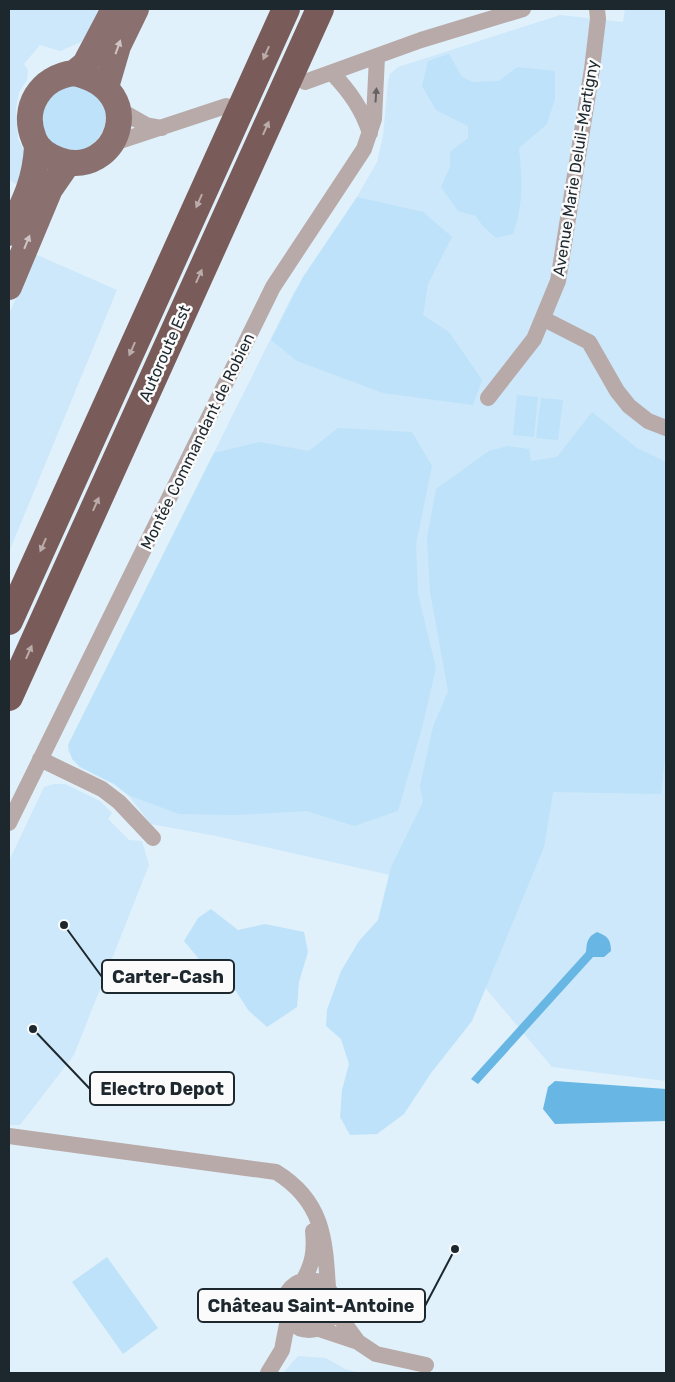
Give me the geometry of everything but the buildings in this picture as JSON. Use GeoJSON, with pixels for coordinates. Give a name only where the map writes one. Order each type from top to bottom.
{"type":"FeatureCollection","features":[{"type":"Feature","properties":{"kind":"highway","name":"Autoroute Est"},"geometry":{"type":"LineString","coordinates":[[9,621],[286,9]]}},
{"type":"Feature","properties":{"kind":"highway","name":"Autoroute Est"},"geometry":{"type":"LineString","coordinates":[[9,697],[320,9]]}},
{"type":"Feature","properties":{"kind":"main road"},"geometry":{"type":"LineString","coordinates":[[9,233],[36,172],[37,147],[31,131],[29,113],[35,96],[54,79],[74,73],[85,64],[114,9]]}},
{"type":"Feature","properties":{"kind":"main road"},"geometry":{"type":"LineString","coordinates":[[37,147],[52,158],[68,163],[84,162],[99,156],[111,144],[116,133],[112,98],[118,46],[136,9]]}},
{"type":"Feature","properties":{"kind":"main road"},"geometry":{"type":"LineString","coordinates":[[74,73],[91,77],[112,98]]}},
{"type":"Feature","properties":{"kind":"main road"},"geometry":{"type":"LineString","coordinates":[[9,287],[50,189],[68,163]]}},
{"type":"Feature","properties":{"kind":"street"},"geometry":{"type":"LineString","coordinates":[[305,82],[523,9]]}},
{"type":"Feature","properties":{"kind":"street","name":"Avenue Marie Deluil-Martigny"},"geometry":{"type":"LineString","coordinates":[[488,398],[534,338],[544,319],[558,282],[595,46],[597,9]]}},
{"type":"Feature","properties":{"kind":"street","name":"Montée Commandant de Robien"},"geometry":{"type":"LineString","coordinates":[[9,823],[273,287],[364,149],[374,120],[377,57]]}},
{"type":"Feature","properties":{"kind":"street"},"geometry":{"type":"LineString","coordinates":[[333,74],[349,91],[363,114],[370,133]]}},
{"type":"Feature","properties":{"kind":"street"},"geometry":{"type":"LineString","coordinates":[[112,98],[146,125],[162,128]]}},
{"type":"Feature","properties":{"kind":"street"},"geometry":{"type":"LineString","coordinates":[[111,144],[226,106]]}},
{"type":"Feature","properties":{"kind":"street"},"geometry":{"type":"LineString","coordinates":[[544,319],[588,342],[617,391],[629,406],[648,421],[666,428]]}},
{"type":"Feature","properties":{"kind":"street"},"geometry":{"type":"LineString","coordinates":[[40,759],[102,788],[120,802],[153,838]]}},
{"type":"Feature","properties":{"kind":"street"},"geometry":{"type":"LineString","coordinates":[[9,1136],[249,1169],[266,1169],[290,1181],[314,1209],[322,1228],[328,1288],[335,1302],[330,1321],[282,1350]]}},
{"type":"Feature","properties":{"kind":"street"},"geometry":{"type":"LineString","coordinates":[[249,1169],[285,1189],[306,1213],[312,1230],[315,1249],[312,1265],[303,1281]]}},
{"type":"Feature","properties":{"kind":"street"},"geometry":{"type":"LineString","coordinates":[[328,1288],[317,1281],[303,1281],[296,1284],[286,1296],[285,1312],[288,1319],[297,1327],[358,1342],[376,1354],[426,1365]]}},
{"type":"Feature","properties":{"kind":"street"},"geometry":{"type":"LineString","coordinates":[[334,1309],[358,1342]]}},
{"type":"Feature","properties":{"kind":"street"},"geometry":{"type":"LineString","coordinates":[[268,1373],[282,1350],[288,1319]]}},
{"type":"Feature","properties":{"kind":"shaded area"},"geometry":{"type":"Polygon","coordinates":[[[9,9],[103,9],[81,42],[60,51],[40,45],[24,64],[28,70],[27,80],[19,92],[16,108],[18,139],[27,156],[19,186],[9,180],[9,9]]]}},
{"type":"Feature","properties":{"kind":"shaded area"},"geometry":{"type":"Polygon","coordinates":[[[625,9],[666,9],[666,1081],[552,1067],[390,875],[216,836],[151,824],[128,795],[114,784],[80,767],[68,751],[68,745],[294,292],[357,197],[377,162],[383,136],[390,74],[398,67],[560,15],[623,22],[625,9]]]}},
{"type":"Feature","properties":{"kind":"shaded area"},"geometry":{"type":"Polygon","coordinates":[[[449,54],[462,77],[473,82],[499,81],[517,67],[555,71],[555,99],[547,124],[519,148],[521,202],[513,234],[496,238],[482,225],[476,216],[458,211],[441,187],[450,167],[450,152],[468,138],[468,126],[436,110],[422,86],[428,61],[449,54]]]}},
{"type":"Feature","properties":{"kind":"shaded area"},"geometry":{"type":"Polygon","coordinates":[[[76,85],[84,87],[98,98],[104,108],[106,115],[105,123],[100,136],[95,142],[83,149],[74,150],[57,147],[46,139],[42,126],[41,104],[61,86],[76,85]]]}},
{"type":"Feature","properties":{"kind":"shaded area"},"geometry":{"type":"Polygon","coordinates":[[[357,197],[423,212],[452,237],[428,284],[423,315],[449,332],[482,380],[473,405],[383,393],[297,361],[271,340],[303,277],[357,197]]]}},
{"type":"Feature","properties":{"kind":"shaded area"},"geometry":{"type":"Polygon","coordinates":[[[35,254],[117,290],[9,552],[9,314],[35,254]]]}},
{"type":"Feature","properties":{"kind":"shaded area"},"geometry":{"type":"Polygon","coordinates":[[[517,395],[538,397],[534,437],[513,435],[517,395]]]}},
{"type":"Feature","properties":{"kind":"shaded area"},"geometry":{"type":"Polygon","coordinates":[[[541,398],[563,400],[558,440],[536,438],[541,398]]]}},
{"type":"Feature","properties":{"kind":"shaded area"},"geometry":{"type":"Polygon","coordinates":[[[592,412],[637,448],[666,462],[666,748],[661,794],[553,792],[544,847],[472,1021],[431,1073],[404,1114],[377,1134],[350,1135],[340,1117],[342,1090],[349,1064],[341,1039],[326,1026],[327,1010],[341,971],[359,941],[378,920],[391,867],[423,802],[420,786],[433,727],[448,691],[430,592],[427,538],[436,489],[489,451],[508,446],[529,449],[531,461],[557,457],[592,412]]]}},
{"type":"Feature","properties":{"kind":"shaded area"},"geometry":{"type":"Polygon","coordinates":[[[338,428],[412,432],[432,466],[416,544],[418,594],[436,668],[422,728],[398,811],[354,826],[307,811],[237,815],[179,814],[128,795],[114,784],[80,767],[72,759],[68,745],[214,453],[259,442],[309,451],[338,428]]]}},
{"type":"Feature","properties":{"kind":"shaded area"},"geometry":{"type":"Polygon","coordinates":[[[54,784],[65,784],[100,801],[112,813],[108,819],[129,840],[142,841],[149,865],[74,1055],[20,1125],[9,1125],[9,861],[44,787],[54,784]]]}},
{"type":"Feature","properties":{"kind":"shaded area"},"geometry":{"type":"Polygon","coordinates":[[[211,909],[238,930],[265,924],[304,932],[308,952],[299,982],[297,1007],[267,1027],[248,1010],[236,991],[209,986],[198,958],[184,941],[198,918],[211,909]]]}},
{"type":"Feature","properties":{"kind":"shaded area"},"geometry":{"type":"Polygon","coordinates":[[[107,1257],[158,1328],[123,1354],[72,1282],[107,1257]]]}},
{"type":"Feature","properties":{"kind":"shaded area"},"geometry":{"type":"Polygon","coordinates":[[[298,1356],[326,1358],[345,1369],[361,1373],[283,1373],[298,1356]]]}},
{"type":"Feature","properties":{"kind":"water"},"geometry":{"type":"Polygon","coordinates":[[[597,932],[608,939],[611,951],[604,957],[593,957],[478,1084],[471,1079],[586,952],[588,940],[597,932]]]}},
{"type":"Feature","properties":{"kind":"water"},"geometry":{"type":"Polygon","coordinates":[[[555,1081],[666,1089],[666,1121],[555,1124],[543,1109],[548,1087],[555,1081]]]}},
{"type":"Feature","properties":{"kind":"place","name":"Carter-Cash"},"geometry":{"type":"Point","coordinates":[64,925]}},
{"type":"Feature","properties":{"kind":"place","name":"Electro Depot"},"geometry":{"type":"Point","coordinates":[33,1029]}},
{"type":"Feature","properties":{"kind":"place","name":"Château Saint-Antoine"},"geometry":{"type":"Point","coordinates":[455,1249]}}]}
